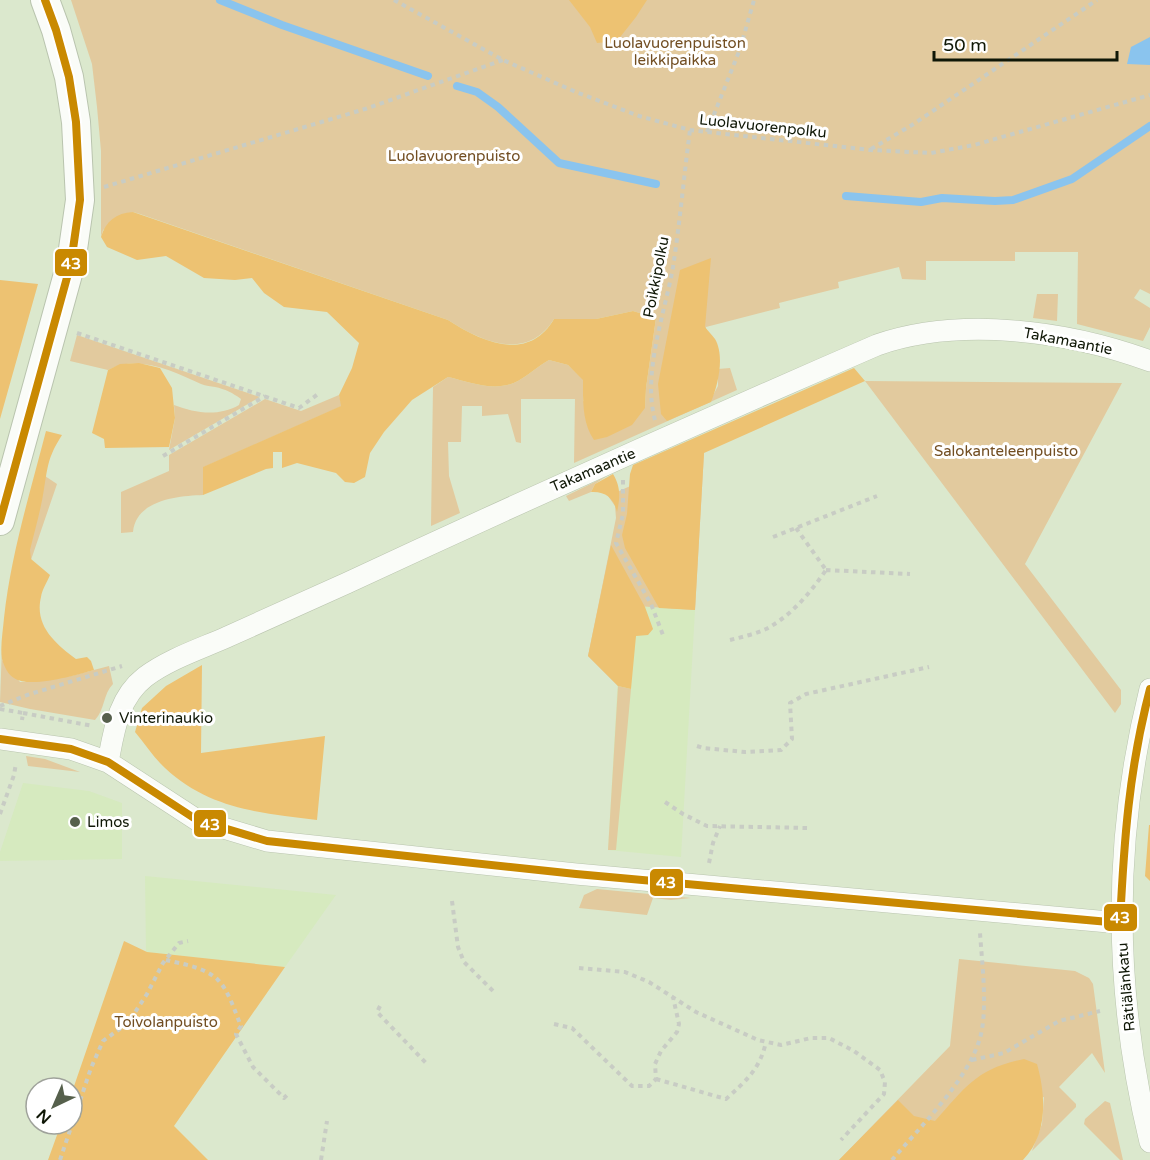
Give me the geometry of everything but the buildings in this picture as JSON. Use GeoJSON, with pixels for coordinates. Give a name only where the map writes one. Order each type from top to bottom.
{"type":"FeatureCollection","features":[{"type":"Feature","properties":{"kind":"street"},"geometry":{"type":"LineString","coordinates":[[0,520],[71,262],[80,200],[76,122],[69,77],[45,0]]}},
{"type":"Feature","properties":{"kind":"street","name":"Takamaantie"},"geometry":{"type":"LineString","coordinates":[[108,762],[118,716],[133,688],[145,677],[174,660],[589,471],[877,345],[899,337],[930,332],[1004,330],[1097,345],[1150,361]]}},
{"type":"Feature","properties":{"kind":"street","name":"Rätiälänkatu"},"geometry":{"type":"LineString","coordinates":[[1150,689],[1132,772],[1120,923],[1126,1016],[1139,1094],[1150,1142]]}},
{"type":"Feature","properties":{"kind":"street"},"geometry":{"type":"LineString","coordinates":[[0,739],[71,749],[108,762],[197,820],[267,841],[576,874],[1120,923]]}},
{"type":"Feature","properties":{"kind":"path","name":"Luolavuorenpolku"},"geometry":{"type":"LineString","coordinates":[[394,0],[503,60],[639,116],[690,130],[870,150],[931,153],[974,145],[1150,95]]}},
{"type":"Feature","properties":{"kind":"path"},"geometry":{"type":"LineString","coordinates":[[707,132],[740,49],[754,0]]}},
{"type":"Feature","properties":{"kind":"path"},"geometry":{"type":"LineString","coordinates":[[870,150],[912,125],[1097,0]]}},
{"type":"Feature","properties":{"kind":"path"},"geometry":{"type":"LineString","coordinates":[[99,189],[365,109],[503,60]]}},
{"type":"Feature","properties":{"kind":"path","name":"Poikkipolku"},"geometry":{"type":"LineString","coordinates":[[657,428],[651,393],[658,330],[673,267],[690,130]]}},
{"type":"Feature","properties":{"kind":"path"},"geometry":{"type":"LineString","coordinates":[[72,331],[299,408],[318,394]]}},
{"type":"Feature","properties":{"kind":"path"},"geometry":{"type":"LineString","coordinates":[[163,456],[266,396]]}},
{"type":"Feature","properties":{"kind":"path"},"geometry":{"type":"LineString","coordinates":[[622,471],[623,514],[616,543],[651,604],[663,635]]}},
{"type":"Feature","properties":{"kind":"path"},"geometry":{"type":"LineString","coordinates":[[773,537],[877,496]]}},
{"type":"Feature","properties":{"kind":"path"},"geometry":{"type":"LineString","coordinates":[[796,528],[826,570]]}},
{"type":"Feature","properties":{"kind":"path"},"geometry":{"type":"LineString","coordinates":[[826,570],[910,574]]}},
{"type":"Feature","properties":{"kind":"path"},"geometry":{"type":"LineString","coordinates":[[730,640],[766,629],[787,616],[812,590],[826,570]]}},
{"type":"Feature","properties":{"kind":"path"},"geometry":{"type":"LineString","coordinates":[[0,707],[27,695],[125,665]]}},
{"type":"Feature","properties":{"kind":"path"},"geometry":{"type":"LineString","coordinates":[[697,746],[745,752],[781,750],[792,739],[790,703],[806,694],[929,667]]}},
{"type":"Feature","properties":{"kind":"path"},"geometry":{"type":"LineString","coordinates":[[0,707],[93,726]]}},
{"type":"Feature","properties":{"kind":"path"},"geometry":{"type":"LineString","coordinates":[[21,728],[23,713]]}},
{"type":"Feature","properties":{"kind":"path"},"geometry":{"type":"LineString","coordinates":[[0,814],[14,775],[16,758]]}},
{"type":"Feature","properties":{"kind":"path"},"geometry":{"type":"LineString","coordinates":[[665,802],[707,826],[808,828]]}},
{"type":"Feature","properties":{"kind":"path"},"geometry":{"type":"LineString","coordinates":[[709,863],[713,843],[720,826]]}},
{"type":"Feature","properties":{"kind":"path"},"geometry":{"type":"LineString","coordinates":[[452,901],[458,947],[464,962],[495,993]]}},
{"type":"Feature","properties":{"kind":"path"},"geometry":{"type":"LineString","coordinates":[[892,1160],[941,1102],[972,1060],[981,1036],[984,990],[980,932]]}},
{"type":"Feature","properties":{"kind":"path"},"geometry":{"type":"LineString","coordinates":[[60,1160],[91,1068],[103,1041],[128,1023],[165,960],[178,943],[188,941]]}},
{"type":"Feature","properties":{"kind":"path"},"geometry":{"type":"LineString","coordinates":[[165,960],[198,968],[218,980],[232,1003],[241,1026],[236,1034],[253,1067],[284,1098],[287,1095]]}},
{"type":"Feature","properties":{"kind":"path"},"geometry":{"type":"LineString","coordinates":[[579,968],[626,972],[649,982],[696,1012],[758,1040],[782,1045],[811,1038],[829,1038],[854,1051],[880,1070],[885,1082],[884,1094],[841,1140]]}},
{"type":"Feature","properties":{"kind":"path"},"geometry":{"type":"LineString","coordinates":[[554,1024],[572,1028],[632,1086],[649,1086],[656,1079],[655,1065],[661,1051],[676,1032],[679,1024],[673,996]]}},
{"type":"Feature","properties":{"kind":"path"},"geometry":{"type":"LineString","coordinates":[[380,1006],[377,1012],[428,1065]]}},
{"type":"Feature","properties":{"kind":"path"},"geometry":{"type":"LineString","coordinates":[[972,1060],[1004,1053],[1059,1021],[1101,1011]]}},
{"type":"Feature","properties":{"kind":"path"},"geometry":{"type":"LineString","coordinates":[[656,1079],[726,1099],[750,1077],[763,1058],[766,1041]]}},
{"type":"Feature","properties":{"kind":"path"},"geometry":{"type":"LineString","coordinates":[[321,1160],[327,1122]]}},
{"type":"Feature","properties":{"kind":"shaded area"},"geometry":{"type":"Polygon","coordinates":[[[622,605],[695,610],[681,857],[608,850],[622,605]]]}},
{"type":"Feature","properties":{"kind":"shaded area"},"geometry":{"type":"Polygon","coordinates":[[[23,783],[89,791],[122,803],[122,859],[0,861],[0,852],[23,783]]]}},
{"type":"Feature","properties":{"kind":"shaded area"},"geometry":{"type":"Polygon","coordinates":[[[145,876],[336,895],[285,967],[146,952],[145,876]]]}},
{"type":"Feature","properties":{"kind":"green space","name":"Luolavuorenpuisto"},"geometry":{"type":"Polygon","coordinates":[[[71,0],[1150,0],[1150,294],[1140,289],[1134,298],[1150,308],[1150,327],[1143,341],[1077,324],[1078,252],[1015,252],[1015,261],[926,261],[926,280],[902,279],[899,267],[838,282],[839,288],[779,303],[780,308],[706,327],[701,382],[710,401],[718,386],[718,369],[730,368],[737,390],[574,463],[575,399],[521,399],[521,443],[516,442],[508,414],[482,416],[482,406],[462,406],[461,442],[448,442],[449,476],[460,513],[431,526],[433,387],[448,377],[483,385],[510,384],[522,379],[549,360],[568,365],[584,380],[583,401],[645,408],[656,318],[633,311],[596,319],[554,319],[543,332],[531,340],[518,344],[504,344],[475,335],[448,320],[133,212],[103,230],[101,237],[101,151],[92,64],[71,0]]]}},
{"type":"Feature","properties":{"kind":"green space"},"geometry":{"type":"Polygon","coordinates":[[[569,0],[647,0],[617,41],[597,43],[590,27],[569,0]]]}},
{"type":"Feature","properties":{"kind":"green space"},"geometry":{"type":"Polygon","coordinates":[[[133,212],[448,320],[475,335],[504,344],[531,341],[543,333],[554,319],[596,319],[633,311],[656,318],[645,408],[632,425],[607,437],[594,440],[585,419],[583,380],[568,365],[549,360],[518,381],[501,386],[483,385],[448,377],[412,400],[384,432],[370,453],[365,477],[354,483],[345,482],[336,473],[297,463],[282,468],[282,452],[273,452],[273,468],[203,495],[203,467],[341,406],[339,395],[352,368],[359,343],[327,312],[284,307],[264,293],[252,278],[235,280],[204,278],[166,256],[137,260],[107,247],[101,237],[106,226],[117,216],[133,212]]]}},
{"type":"Feature","properties":{"kind":"green space"},"geometry":{"type":"Polygon","coordinates":[[[711,258],[705,327],[715,339],[720,354],[716,387],[711,402],[667,421],[661,414],[658,384],[680,270],[711,258]]]}},
{"type":"Feature","properties":{"kind":"green space"},"geometry":{"type":"Polygon","coordinates":[[[0,280],[38,284],[0,419],[0,280]]]}},
{"type":"Feature","properties":{"kind":"green space"},"geometry":{"type":"Polygon","coordinates":[[[1037,294],[1058,294],[1057,321],[1033,318],[1037,294]]]}},
{"type":"Feature","properties":{"kind":"green space"},"geometry":{"type":"Polygon","coordinates":[[[77,335],[260,397],[169,450],[175,418],[174,405],[198,412],[215,412],[239,405],[241,399],[226,390],[203,385],[155,366],[119,365],[108,370],[70,361],[77,335]]]}},
{"type":"Feature","properties":{"kind":"green space"},"geometry":{"type":"Polygon","coordinates":[[[139,363],[160,368],[172,388],[175,418],[169,447],[105,448],[104,439],[92,433],[108,370],[120,364],[139,363]]]}},
{"type":"Feature","properties":{"kind":"green space"},"geometry":{"type":"Polygon","coordinates":[[[854,368],[865,381],[704,453],[695,610],[659,608],[625,548],[622,535],[633,465],[854,368]]]}},
{"type":"Feature","properties":{"kind":"green space","name":"Salokanteleenpuisto"},"geometry":{"type":"Polygon","coordinates":[[[865,381],[1122,383],[1025,564],[1121,690],[1121,704],[1115,713],[865,381]]]}},
{"type":"Feature","properties":{"kind":"green space"},"geometry":{"type":"Polygon","coordinates":[[[339,395],[342,406],[204,467],[203,495],[170,499],[150,506],[136,521],[133,532],[121,533],[121,492],[169,471],[169,455],[265,399],[301,411],[339,395]]]}},
{"type":"Feature","properties":{"kind":"green space"},"geometry":{"type":"Polygon","coordinates":[[[46,431],[62,435],[49,461],[30,550],[31,559],[50,575],[42,594],[41,617],[48,633],[61,647],[76,659],[87,657],[94,670],[53,680],[31,682],[21,681],[8,673],[2,659],[1,644],[16,547],[46,431]]]}},
{"type":"Feature","properties":{"kind":"green space"},"geometry":{"type":"Polygon","coordinates":[[[704,453],[695,610],[622,605],[618,686],[588,656],[616,518],[615,506],[608,496],[704,453]]]}},
{"type":"Feature","properties":{"kind":"green space"},"geometry":{"type":"Polygon","coordinates":[[[39,472],[57,484],[7,630],[39,472]]]}},
{"type":"Feature","properties":{"kind":"green space"},"geometry":{"type":"Polygon","coordinates":[[[613,474],[619,493],[617,512],[608,496],[591,492],[595,484],[613,474]]]}},
{"type":"Feature","properties":{"kind":"green space"},"geometry":{"type":"Polygon","coordinates":[[[607,476],[595,484],[591,492],[569,501],[566,496],[607,476]]]}},
{"type":"Feature","properties":{"kind":"green space"},"geometry":{"type":"Polygon","coordinates":[[[611,545],[645,607],[653,629],[648,635],[636,636],[631,689],[618,686],[588,656],[611,545]]]}},
{"type":"Feature","properties":{"kind":"green space"},"geometry":{"type":"Polygon","coordinates":[[[2,646],[2,660],[20,682],[71,676],[109,666],[113,684],[95,720],[0,702],[2,646]]]}},
{"type":"Feature","properties":{"kind":"green space"},"geometry":{"type":"Polygon","coordinates":[[[202,665],[201,753],[325,736],[317,820],[275,815],[217,801],[182,782],[165,768],[135,732],[142,708],[166,686],[202,665]]]}},
{"type":"Feature","properties":{"kind":"green space"},"geometry":{"type":"Polygon","coordinates":[[[618,686],[631,689],[616,850],[608,850],[618,686]]]}},
{"type":"Feature","properties":{"kind":"green space"},"geometry":{"type":"Polygon","coordinates":[[[26,756],[45,759],[80,772],[28,766],[26,756]]]}},
{"type":"Feature","properties":{"kind":"green space"},"geometry":{"type":"Polygon","coordinates":[[[1150,825],[1150,881],[1145,876],[1150,825]]]}},
{"type":"Feature","properties":{"kind":"green space"},"geometry":{"type":"Polygon","coordinates":[[[597,889],[691,898],[671,900],[653,898],[647,915],[579,908],[584,895],[597,889]]]}},
{"type":"Feature","properties":{"kind":"green space","name":"Toivolanpuisto"},"geometry":{"type":"Polygon","coordinates":[[[124,941],[147,952],[285,967],[174,1126],[208,1160],[48,1160],[57,1136],[84,1136],[84,1076],[78,1076],[124,941]]]}},
{"type":"Feature","properties":{"kind":"green space"},"geometry":{"type":"Polygon","coordinates":[[[959,959],[1075,971],[1089,978],[1093,984],[1105,1073],[1092,1053],[1059,1087],[1076,1104],[1076,1107],[1032,1151],[1042,1124],[1044,1097],[839,1160],[950,1046],[959,959]]]}},
{"type":"Feature","properties":{"kind":"green space"},"geometry":{"type":"Polygon","coordinates":[[[1024,1059],[1037,1064],[1042,1089],[1043,1115],[1037,1139],[1023,1160],[839,1160],[898,1100],[914,1116],[935,1121],[964,1089],[983,1074],[994,1068],[1024,1059]]]}},
{"type":"Feature","properties":{"kind":"green space"},"geometry":{"type":"Polygon","coordinates":[[[1105,1101],[1110,1103],[1123,1160],[1120,1160],[1084,1124],[1085,1119],[1105,1101]]]}},
{"type":"Feature","properties":{"kind":"water"},"geometry":{"type":"Polygon","coordinates":[[[1150,37],[1150,65],[1127,64],[1131,47],[1150,37]]]}},
{"type":"Feature","properties":{"kind":"waterway"},"geometry":{"type":"LineString","coordinates":[[220,0],[282,25],[428,76]]}},
{"type":"Feature","properties":{"kind":"waterway"},"geometry":{"type":"LineString","coordinates":[[457,86],[477,92],[498,107],[559,163],[656,184]]}},
{"type":"Feature","properties":{"kind":"waterway"},"geometry":{"type":"LineString","coordinates":[[846,196],[921,202],[942,198],[1013,200],[1072,179],[1150,126]]}},
{"type":"Feature","properties":{"kind":"transit line","name":"43"},"geometry":{"type":"LineString","coordinates":[[0,521],[71,263],[80,200],[76,122],[69,77],[45,0]]}},
{"type":"Feature","properties":{"kind":"transit line","name":"43"},"geometry":{"type":"LineString","coordinates":[[0,739],[71,749],[108,762],[197,820],[267,841],[576,874],[1120,923],[1123,863],[1132,777],[1150,689]]}},
{"type":"Feature","properties":{"kind":"place","name":"Vinterinaukio"},"geometry":{"type":"Point","coordinates":[107,718]}},
{"type":"Feature","properties":{"kind":"place","name":"Limos"},"geometry":{"type":"Point","coordinates":[75,822]}},
{"type":"Feature","properties":{"kind":"park label","name":"Luolavuorenpuiston leikkipaikka"},"geometry":{"type":"Point","coordinates":[675,52]}}]}
